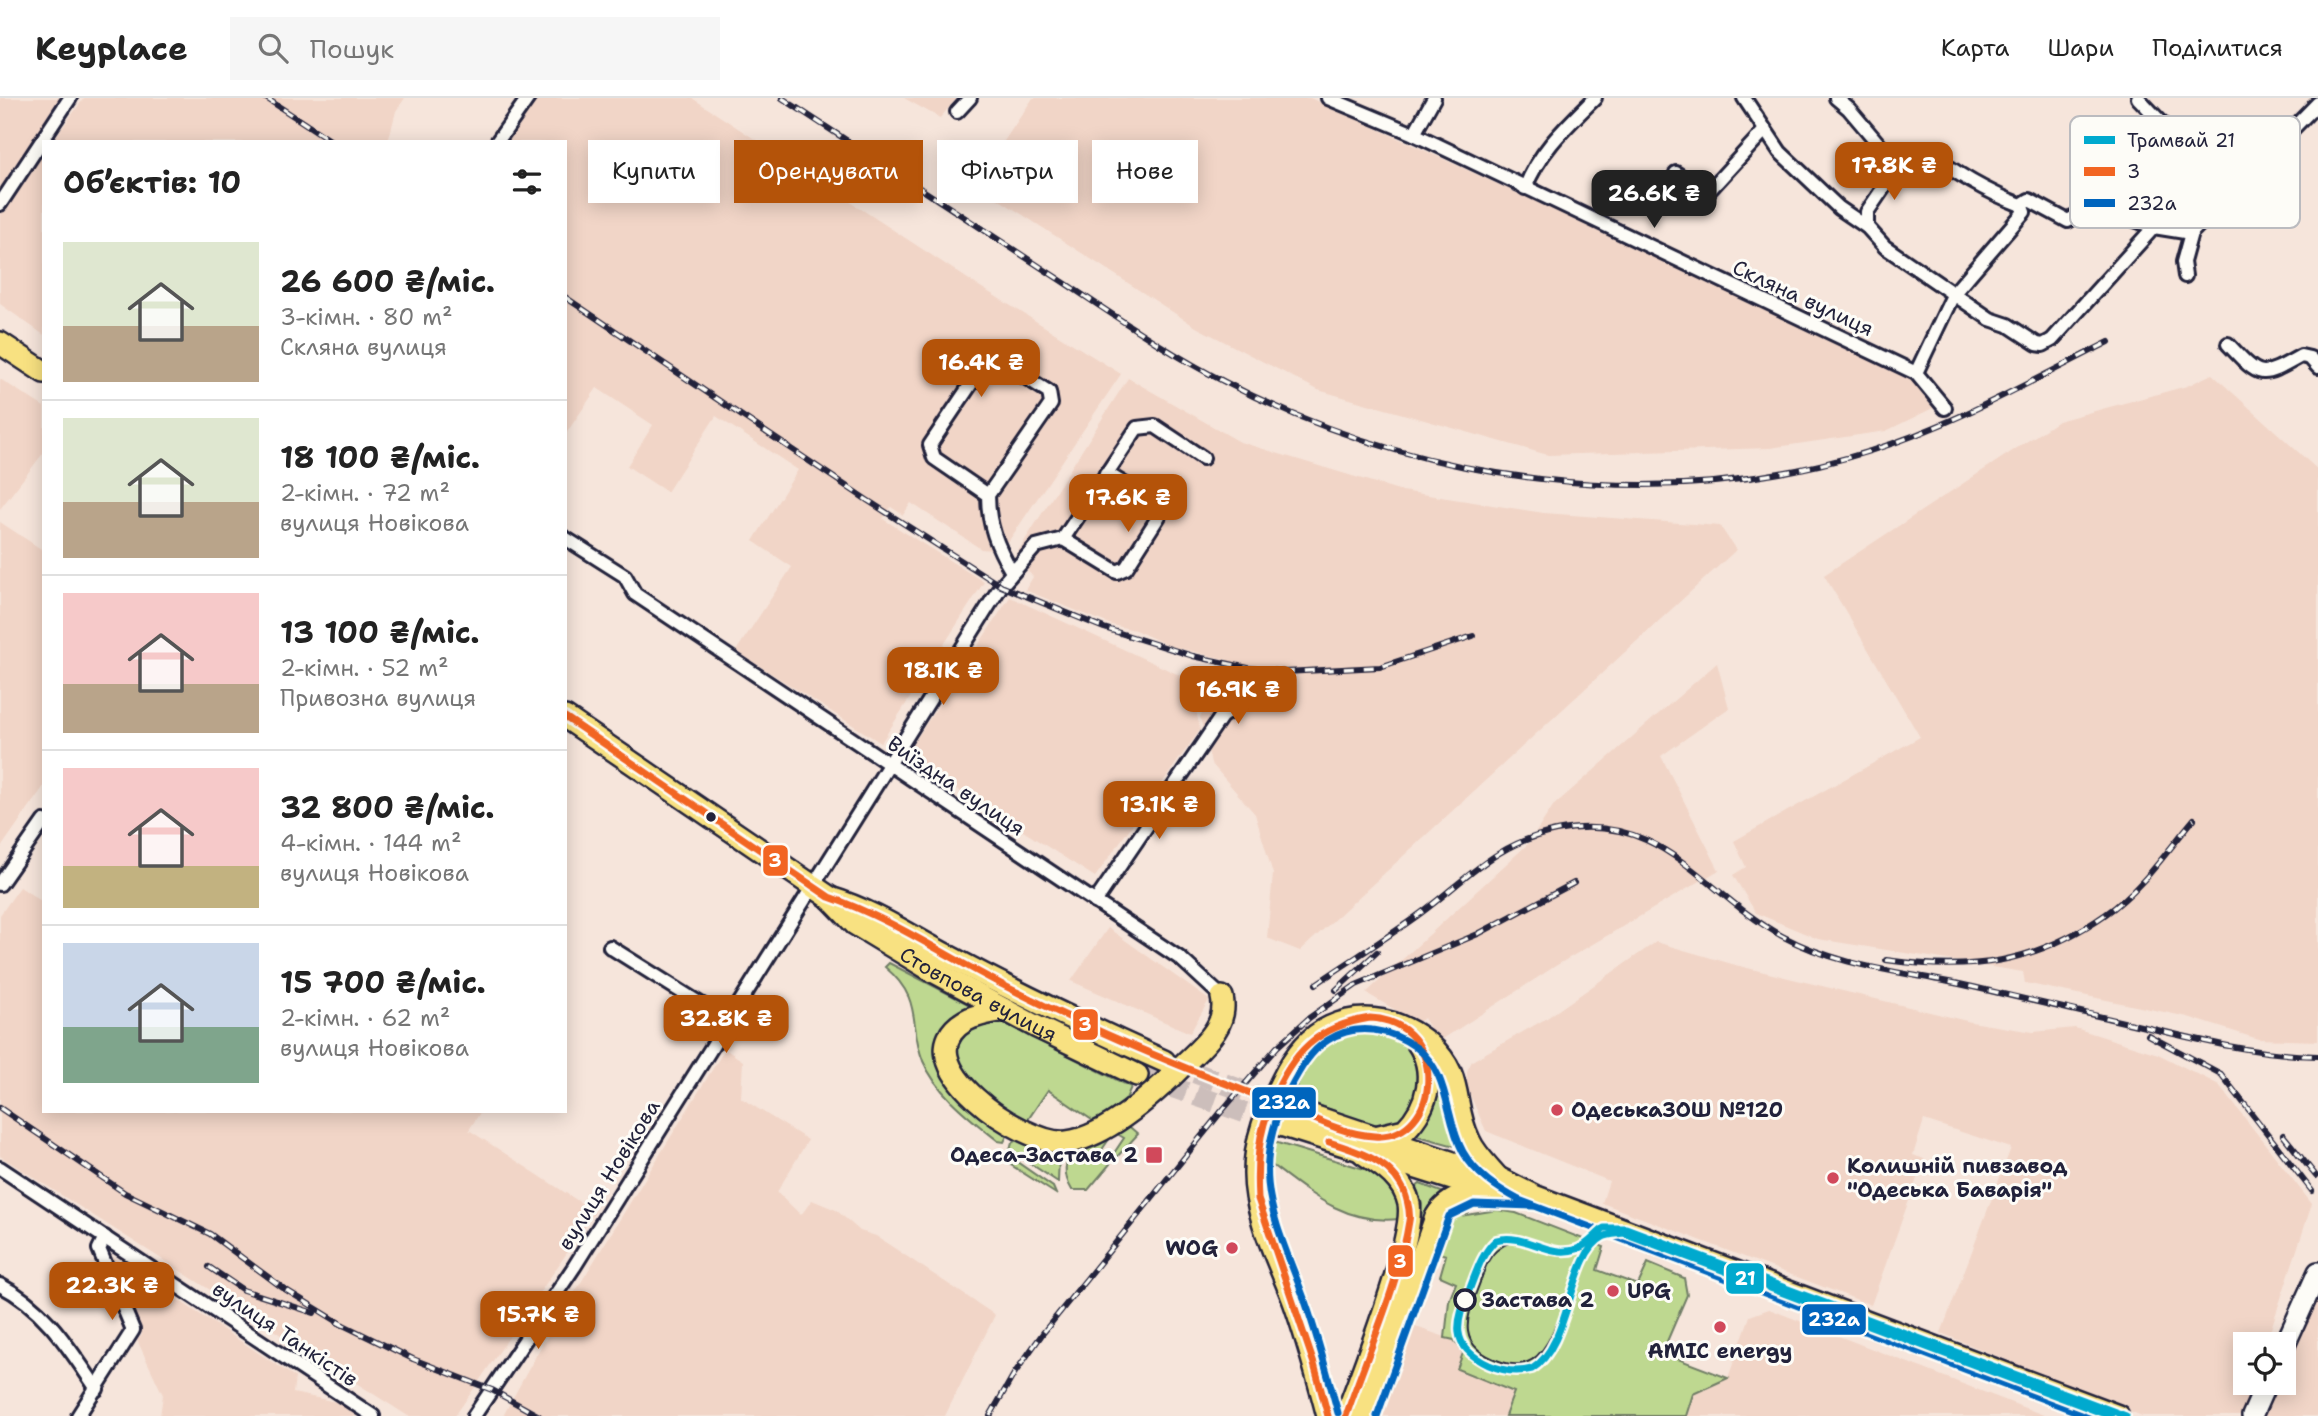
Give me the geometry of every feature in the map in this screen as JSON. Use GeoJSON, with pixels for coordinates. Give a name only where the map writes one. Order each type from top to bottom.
{"type":"FeatureCollection","features":[{"type":"Feature","properties":{"kind":"main road"},"geometry":{"type":"LineString","coordinates":[[0,343],[42,371]]}},
{"type":"Feature","properties":{"kind":"main road","name":"Стовпова вулиця"},"geometry":{"type":"LineString","coordinates":[[567,718],[821,891],[855,924],[1006,1010],[1137,1075]]}},
{"type":"Feature","properties":{"kind":"main road","name":"Стовпова вулиця"},"geometry":{"type":"LineString","coordinates":[[821,891],[864,908],[944,954],[1054,1011],[1164,1061]]}},
{"type":"Feature","properties":{"kind":"main road"},"geometry":{"type":"LineString","coordinates":[[1006,1010],[965,1020],[956,1028],[947,1051],[948,1066],[968,1091],[1006,1121],[1041,1139],[1064,1142],[1089,1135],[1162,1086],[1217,1028],[1224,1007],[1222,998]]}},
{"type":"Feature","properties":{"kind":"main road"},"geometry":{"type":"LineString","coordinates":[[1328,1416],[1314,1364],[1258,1199],[1254,1175],[1259,1135],[1285,1074],[1317,1035],[1338,1023],[1362,1018],[1383,1019],[1410,1032],[1429,1044],[1450,1070],[1468,1139],[1497,1185]]}},
{"type":"Feature","properties":{"kind":"main road"},"geometry":{"type":"LineString","coordinates":[[1366,1145],[1405,1130],[1422,1105],[1429,1083],[1429,1065],[1410,1032]]}},
{"type":"Feature","properties":{"kind":"main road"},"geometry":{"type":"LineString","coordinates":[[1285,1116],[1366,1145],[1534,1196],[2118,1416]]}},
{"type":"Feature","properties":{"kind":"main road"},"geometry":{"type":"LineString","coordinates":[[1346,1416],[1401,1256],[1410,1218],[1403,1187],[1366,1145]]}},
{"type":"Feature","properties":{"kind":"main road"},"geometry":{"type":"LineString","coordinates":[[1366,1416],[1436,1217],[1446,1204],[1461,1196],[1497,1185]]}},
{"type":"Feature","properties":{"kind":"main road"},"geometry":{"type":"LineString","coordinates":[[2291,1332],[2318,1272]]}},
{"type":"Feature","properties":{"kind":"main road"},"geometry":{"type":"LineString","coordinates":[[2252,1416],[2261,1395]]}},
{"type":"Feature","properties":{"kind":"street"},"geometry":{"type":"LineString","coordinates":[[42,140],[70,98]]}},
{"type":"Feature","properties":{"kind":"street"},"geometry":{"type":"LineString","coordinates":[[498,140],[528,98]]}},
{"type":"Feature","properties":{"kind":"street"},"geometry":{"type":"LineString","coordinates":[[957,112],[970,98]]}},
{"type":"Feature","properties":{"kind":"street","name":"Скляна вулиця"},"geometry":{"type":"LineString","coordinates":[[1328,98],[1414,134],[1916,373],[1945,408]]}},
{"type":"Feature","properties":{"kind":"street"},"geometry":{"type":"LineString","coordinates":[[1414,134],[1434,98]]}},
{"type":"Feature","properties":{"kind":"street"},"geometry":{"type":"LineString","coordinates":[[1525,188],[1535,162],[1595,98]]}},
{"type":"Feature","properties":{"kind":"street"},"geometry":{"type":"LineString","coordinates":[[1744,98],[1780,152],[1839,208],[1867,227],[1885,247],[1990,319],[2008,325],[2043,345],[2052,340],[2153,228]]}},
{"type":"Feature","properties":{"kind":"street"},"geometry":{"type":"LineString","coordinates":[[1836,98],[1850,109],[1897,168],[1905,174],[1927,151],[1961,178],[2021,205],[2024,212],[1954,293],[1916,373]]}},
{"type":"Feature","properties":{"kind":"street"},"geometry":{"type":"LineString","coordinates":[[2138,98],[2155,116]]}},
{"type":"Feature","properties":{"kind":"street"},"geometry":{"type":"LineString","coordinates":[[2300,122],[2318,103]]}},
{"type":"Feature","properties":{"kind":"street"},"geometry":{"type":"LineString","coordinates":[[1676,173],[1707,193],[1764,131]]}},
{"type":"Feature","properties":{"kind":"street"},"geometry":{"type":"LineString","coordinates":[[0,204],[42,140]]}},
{"type":"Feature","properties":{"kind":"street"},"geometry":{"type":"LineString","coordinates":[[1867,227],[1867,212],[1897,168]]}},
{"type":"Feature","properties":{"kind":"street"},"geometry":{"type":"LineString","coordinates":[[2021,205],[2029,200],[2070,220]]}},
{"type":"Feature","properties":{"kind":"street"},"geometry":{"type":"LineString","coordinates":[[2160,228],[2191,233]]}},
{"type":"Feature","properties":{"kind":"street"},"geometry":{"type":"LineString","coordinates":[[2185,276],[2183,262],[2191,233],[2196,228]]}},
{"type":"Feature","properties":{"kind":"street"},"geometry":{"type":"LineString","coordinates":[[2228,344],[2250,367],[2264,373],[2280,370],[2301,356],[2310,358],[2318,367]]}},
{"type":"Feature","properties":{"kind":"street"},"geometry":{"type":"LineString","coordinates":[[988,495],[934,458],[930,445],[987,360],[993,357],[1049,392],[1051,404],[988,495],[988,516],[1008,566]]}},
{"type":"Feature","properties":{"kind":"street"},"geometry":{"type":"LineString","coordinates":[[1107,472],[1156,503],[1160,510],[1159,516],[1126,568],[1117,572],[1063,539],[1107,472],[1137,428],[1155,426],[1203,458]]}},
{"type":"Feature","properties":{"kind":"street","name":"Виїздна вулиця"},"geometry":{"type":"LineString","coordinates":[[567,539],[625,576],[635,594],[1181,959],[1222,998]]}},
{"type":"Feature","properties":{"kind":"street","name":"вулиця Новікова"},"geometry":{"type":"LineString","coordinates":[[474,1416],[574,1267],[727,1021],[821,891],[887,763],[1008,566],[1036,546],[1063,539]]}},
{"type":"Feature","properties":{"kind":"street"},"geometry":{"type":"LineString","coordinates":[[1096,902],[1195,760],[1221,717],[1239,704],[1260,677]]}},
{"type":"Feature","properties":{"kind":"street"},"geometry":{"type":"LineString","coordinates":[[0,884],[42,824]]}},
{"type":"Feature","properties":{"kind":"street"},"geometry":{"type":"LineString","coordinates":[[610,947],[727,1021]]}},
{"type":"Feature","properties":{"kind":"street","name":"вулиця Танкістів"},"geometry":{"type":"LineString","coordinates":[[0,1168],[373,1416]]}},
{"type":"Feature","properties":{"kind":"street"},"geometry":{"type":"LineString","coordinates":[[78,1416],[133,1330],[99,1249],[105,1237]]}},
{"type":"Feature","properties":{"kind":"street"},"geometry":{"type":"LineString","coordinates":[[0,1285],[29,1301],[44,1317],[97,1389]]}},
{"type":"Feature","properties":{"kind":"shaded area"},"geometry":{"type":"Polygon","coordinates":[[[0,98],[64,98],[0,197],[0,98]]]}},
{"type":"Feature","properties":{"kind":"shaded area"},"geometry":{"type":"Polygon","coordinates":[[[84,98],[405,98],[396,111],[389,140],[53,140],[84,98]]]}},
{"type":"Feature","properties":{"kind":"shaded area"},"geometry":{"type":"Polygon","coordinates":[[[533,98],[692,98],[756,140],[734,140],[734,203],[852,203],[1121,374],[1002,551],[981,549],[911,503],[903,515],[891,507],[883,519],[984,582],[881,743],[736,651],[792,567],[753,541],[798,470],[716,416],[667,492],[627,466],[653,425],[597,388],[567,432],[567,140],[506,140],[533,98]]]}},
{"type":"Feature","properties":{"kind":"shaded area"},"geometry":{"type":"Polygon","coordinates":[[[904,98],[957,98],[940,118],[904,98]]]}},
{"type":"Feature","properties":{"kind":"shaded area"},"geometry":{"type":"Polygon","coordinates":[[[1033,98],[1310,98],[1912,374],[1939,405],[1886,431],[1770,448],[1548,455],[1318,390],[1196,327],[1004,203],[1078,203],[1078,140],[1005,140],[1033,98]]]}},
{"type":"Feature","properties":{"kind":"shaded area"},"geometry":{"type":"Polygon","coordinates":[[[42,155],[42,334],[0,304],[0,212],[42,155]]]}},
{"type":"Feature","properties":{"kind":"shaded area"},"geometry":{"type":"Polygon","coordinates":[[[2212,374],[2318,470],[2318,1041],[2258,1039],[2188,1017],[2025,983],[2023,972],[1818,939],[1756,913],[1733,875],[1746,867],[1734,841],[1920,737],[1824,575],[2058,421],[2187,386],[2212,374]]]}},
{"type":"Feature","properties":{"kind":"shaded area"},"geometry":{"type":"Polygon","coordinates":[[[1128,378],[1240,442],[1402,491],[1544,513],[1720,526],[1736,550],[1300,951],[1267,938],[1273,874],[1255,814],[1211,763],[1200,717],[1230,677],[1228,660],[1170,646],[1135,630],[1112,625],[1025,590],[1033,577],[1015,556],[1128,378]]]}},
{"type":"Feature","properties":{"kind":"shaded area"},"geometry":{"type":"Polygon","coordinates":[[[0,379],[42,406],[42,455],[0,509],[0,379]]]}},
{"type":"Feature","properties":{"kind":"shaded area"},"geometry":{"type":"Polygon","coordinates":[[[0,522],[42,550],[42,789],[0,849],[0,522]]]}},
{"type":"Feature","properties":{"kind":"shaded area"},"geometry":{"type":"Polygon","coordinates":[[[1010,597],[1190,680],[1200,730],[1095,877],[905,756],[1010,597]]]}},
{"type":"Feature","properties":{"kind":"shaded area"},"geometry":{"type":"Polygon","coordinates":[[[1717,663],[1729,708],[1661,756],[1719,870],[1557,965],[1438,1042],[1424,1018],[1418,1023],[1366,993],[1529,843],[1553,806],[1717,663]]]}},
{"type":"Feature","properties":{"kind":"shaded area"},"geometry":{"type":"Polygon","coordinates":[[[20,887],[42,902],[42,1113],[480,1113],[469,1130],[595,1212],[455,1416],[408,1416],[0,1156],[0,915],[20,887]]]}},
{"type":"Feature","properties":{"kind":"shaded area"},"geometry":{"type":"Polygon","coordinates":[[[1108,928],[1209,1000],[1190,1033],[1071,981],[1108,928]]]}},
{"type":"Feature","properties":{"kind":"shaded area"},"geometry":{"type":"Polygon","coordinates":[[[1656,942],[1739,966],[1971,1022],[2033,1032],[2075,1028],[2158,1054],[2219,1085],[2312,1204],[2270,1332],[2233,1332],[2233,1395],[2249,1395],[2242,1416],[2142,1416],[1941,1333],[2011,1148],[1924,1120],[1913,1155],[1924,1159],[1871,1305],[1602,1203],[1609,1181],[1486,1131],[1467,1088],[1467,1071],[1472,1061],[1547,1018],[1656,942]]]}},
{"type":"Feature","properties":{"kind":"shaded area"},"geometry":{"type":"Polygon","coordinates":[[[725,1049],[743,1061],[741,1098],[808,1140],[777,1192],[801,1215],[812,1200],[836,1210],[860,1231],[876,1236],[995,1315],[945,1416],[503,1416],[538,1352],[725,1049]]]}},
{"type":"Feature","properties":{"kind":"shaded area"},"geometry":{"type":"Polygon","coordinates":[[[113,1257],[295,1377],[293,1393],[336,1402],[357,1416],[160,1416],[163,1395],[137,1340],[142,1335],[113,1257]]]}},
{"type":"Feature","properties":{"kind":"shaded area"},"geometry":{"type":"Polygon","coordinates":[[[2318,1290],[2318,1416],[2257,1416],[2267,1395],[2296,1395],[2296,1335],[2318,1290]]]}},
{"type":"Feature","properties":{"kind":"shaded area"},"geometry":{"type":"Polygon","coordinates":[[[1769,1309],[2046,1416],[1686,1416],[1693,1394],[1728,1378],[1750,1316],[1769,1309]]]}},
{"type":"Feature","properties":{"kind":"shaded area"},"geometry":{"type":"Polygon","coordinates":[[[1407,1324],[1454,1340],[1463,1353],[1457,1368],[1514,1392],[1505,1416],[1373,1416],[1407,1324]]]}},
{"type":"Feature","properties":{"kind":"green space"},"geometry":{"type":"Polygon","coordinates":[[[889,963],[974,1007],[942,1044],[1009,1132],[1004,1142],[998,1141],[956,1105],[929,1073],[919,1047],[910,1001],[897,979],[885,967],[889,963]]]}},
{"type":"Feature","properties":{"kind":"green space"},"geometry":{"type":"Polygon","coordinates":[[[998,1020],[1131,1087],[1123,1106],[1095,1122],[1048,1090],[1025,1124],[975,1088],[955,1056],[965,1035],[998,1020]]]}},
{"type":"Feature","properties":{"kind":"green space"},"geometry":{"type":"Polygon","coordinates":[[[1360,1029],[1386,1031],[1403,1039],[1415,1054],[1424,1077],[1405,1120],[1386,1130],[1294,1096],[1304,1071],[1317,1053],[1335,1039],[1360,1029]]]}},
{"type":"Feature","properties":{"kind":"green space"},"geometry":{"type":"Polygon","coordinates":[[[1440,1073],[1460,1145],[1458,1147],[1415,1135],[1436,1091],[1440,1073]]]}},
{"type":"Feature","properties":{"kind":"green space"},"geometry":{"type":"Polygon","coordinates":[[[1124,1122],[1138,1134],[1115,1159],[1112,1156],[1124,1138],[1114,1132],[1101,1151],[1111,1160],[1110,1164],[1088,1190],[1072,1190],[1066,1176],[1066,1164],[1071,1154],[1089,1139],[1124,1122]]]}},
{"type":"Feature","properties":{"kind":"green space"},"geometry":{"type":"Polygon","coordinates":[[[1020,1138],[1055,1149],[1059,1157],[1058,1182],[1010,1150],[1012,1143],[1020,1138]]]}},
{"type":"Feature","properties":{"kind":"green space"},"geometry":{"type":"Polygon","coordinates":[[[1274,1142],[1381,1176],[1400,1201],[1399,1219],[1361,1217],[1344,1212],[1313,1195],[1268,1162],[1274,1142]]]}},
{"type":"Feature","properties":{"kind":"green space"},"geometry":{"type":"Polygon","coordinates":[[[1007,1155],[1053,1187],[1056,1194],[1011,1165],[1007,1155]]]}},
{"type":"Feature","properties":{"kind":"green space"},"geometry":{"type":"Polygon","coordinates":[[[1420,1184],[1447,1194],[1427,1224],[1421,1223],[1422,1204],[1416,1187],[1420,1184]]]}},
{"type":"Feature","properties":{"kind":"green space"},"geometry":{"type":"Polygon","coordinates":[[[1497,1210],[1516,1213],[1604,1247],[1597,1270],[1638,1285],[1648,1263],[1684,1278],[1687,1295],[1662,1353],[1728,1378],[1693,1394],[1686,1416],[1505,1416],[1514,1392],[1457,1369],[1463,1353],[1454,1340],[1445,1338],[1449,1301],[1456,1283],[1440,1276],[1446,1255],[1438,1253],[1454,1217],[1497,1210]]]}},
{"type":"Feature","properties":{"kind":"tunnel"},"geometry":{"type":"LineString","coordinates":[[1166,1062],[1287,1107]]}},
{"type":"Feature","properties":{"kind":"tunnel"},"geometry":{"type":"LineString","coordinates":[[1137,1075],[1280,1125]]}},
{"type":"Feature","properties":{"kind":"tram line","name":"21"},"geometry":{"type":"LineString","coordinates":[[2110,1416],[1624,1233],[1605,1236],[1592,1247],[1583,1262],[1555,1341],[1545,1357],[1532,1369],[1505,1370],[1476,1358],[1461,1341],[1459,1322],[1480,1262],[1496,1240],[1517,1239],[1557,1251],[1567,1251],[1585,1245],[1604,1228],[1626,1228],[2126,1416]]}},
{"type":"Feature","properties":{"kind":"tram line"},"geometry":{"type":"LineString","coordinates":[[1536,1242],[1522,1241],[1504,1245],[1489,1260],[1470,1310],[1468,1331],[1471,1341],[1487,1356],[1502,1362],[1525,1363],[1542,1351],[1567,1305]]}},
{"type":"Feature","properties":{"kind":"railway"},"geometry":{"type":"LineString","coordinates":[[266,98],[330,140]]}},
{"type":"Feature","properties":{"kind":"railway"},"geometry":{"type":"LineString","coordinates":[[782,98],[1136,330],[1202,370],[1300,417],[1378,445],[1459,466],[1541,479],[1625,485],[1708,482],[1790,471],[1870,451],[1932,428],[2109,342]]}},
{"type":"Feature","properties":{"kind":"railway"},"geometry":{"type":"LineString","coordinates":[[567,298],[867,500],[1001,586],[1104,628],[1193,656],[1248,668],[1285,672],[1380,667],[1473,636]]}},
{"type":"Feature","properties":{"kind":"railway"},"geometry":{"type":"LineString","coordinates":[[1886,960],[1917,964],[1974,964],[2027,954],[2053,944],[2080,931],[2131,894],[2194,819]]}},
{"type":"Feature","properties":{"kind":"railway"},"geometry":{"type":"LineString","coordinates":[[1316,984],[1408,922],[1499,853],[1516,844],[1556,831],[1593,828],[1625,832],[1653,844],[1782,936],[1828,955],[1875,968],[1973,987],[2209,1042],[2274,1053],[2318,1056]]}},
{"type":"Feature","properties":{"kind":"railway"},"geometry":{"type":"LineString","coordinates":[[990,1416],[1014,1374],[1043,1333],[1221,1112],[1277,1047],[1309,1018],[1356,985],[1478,934],[1574,883]]}},
{"type":"Feature","properties":{"kind":"railway"},"geometry":{"type":"LineString","coordinates":[[1336,990],[1377,952]]}},
{"type":"Feature","properties":{"kind":"railway"},"geometry":{"type":"LineString","coordinates":[[2148,1035],[2221,1074],[2312,1191]]}},
{"type":"Feature","properties":{"kind":"railway"},"geometry":{"type":"LineString","coordinates":[[0,1108],[125,1193],[210,1234],[283,1288],[343,1325]]}},
{"type":"Feature","properties":{"kind":"railway"},"geometry":{"type":"LineString","coordinates":[[2283,1135],[2316,1176]]}},
{"type":"Feature","properties":{"kind":"railway"},"geometry":{"type":"LineString","coordinates":[[209,1267],[243,1290],[314,1313]]}},
{"type":"Feature","properties":{"kind":"railway"},"geometry":{"type":"LineString","coordinates":[[337,1322],[413,1359],[492,1390],[539,1416]]}},
{"type":"Feature","properties":{"kind":"transit line","name":"3"},"geometry":{"type":"LineString","coordinates":[[567,718],[829,897],[895,926],[1001,984],[1101,1032],[1272,1101]]}},
{"type":"Feature","properties":{"kind":"transit line","name":"3"},"geometry":{"type":"LineString","coordinates":[[1370,1018],[1396,1024],[1414,1039],[1425,1058],[1428,1080],[1424,1102],[1413,1120],[1397,1133],[1374,1136],[1335,1127],[1272,1101],[1288,1069],[1309,1044],[1335,1028],[1370,1018]]}},
{"type":"Feature","properties":{"kind":"transit line","name":"232а"},"geometry":{"type":"LineString","coordinates":[[1338,1413],[1310,1315],[1276,1221],[1270,1197],[1269,1147],[1276,1120],[1289,1090],[1310,1056],[1339,1034],[1374,1030],[1407,1041],[1428,1059],[1436,1071],[1457,1139],[1468,1160],[1488,1180],[1519,1200],[2088,1416]]}},
{"type":"Feature","properties":{"kind":"transit line","name":"3"},"geometry":{"type":"LineString","coordinates":[[1272,1101],[1259,1149],[1258,1199],[1314,1364],[1328,1416]]}},
{"type":"Feature","properties":{"kind":"transit line","name":"3"},"geometry":{"type":"LineString","coordinates":[[1329,1142],[1360,1153],[1388,1169],[1403,1188],[1409,1213],[1405,1244],[1390,1294],[1346,1416]]}},
{"type":"Feature","properties":{"kind":"transit line","name":"232а"},"geometry":{"type":"LineString","coordinates":[[1377,1416],[1449,1216],[1474,1204],[1533,1206]]}},
{"type":"Feature","properties":{"kind":"place","name":"ОдеськаЗОШ №120"},"geometry":{"type":"Point","coordinates":[1557,1110]}},
{"type":"Feature","properties":{"kind":"place","name":"Одеса-Застава 2"},"geometry":{"type":"Point","coordinates":[1154,1155]}},
{"type":"Feature","properties":{"kind":"place","name":"Колишній пивзавод \"Одеська Баварія\""},"geometry":{"type":"Point","coordinates":[1833,1178]}},
{"type":"Feature","properties":{"kind":"place","name":"WOG"},"geometry":{"type":"Point","coordinates":[1232,1248]}},
{"type":"Feature","properties":{"kind":"place","name":"UPG"},"geometry":{"type":"Point","coordinates":[1613,1291]}},
{"type":"Feature","properties":{"kind":"place","name":"Застава 2"},"geometry":{"type":"Point","coordinates":[1465,1300]}},
{"type":"Feature","properties":{"kind":"place","name":"AMIC energy"},"geometry":{"type":"Point","coordinates":[1720,1327]}}]}
